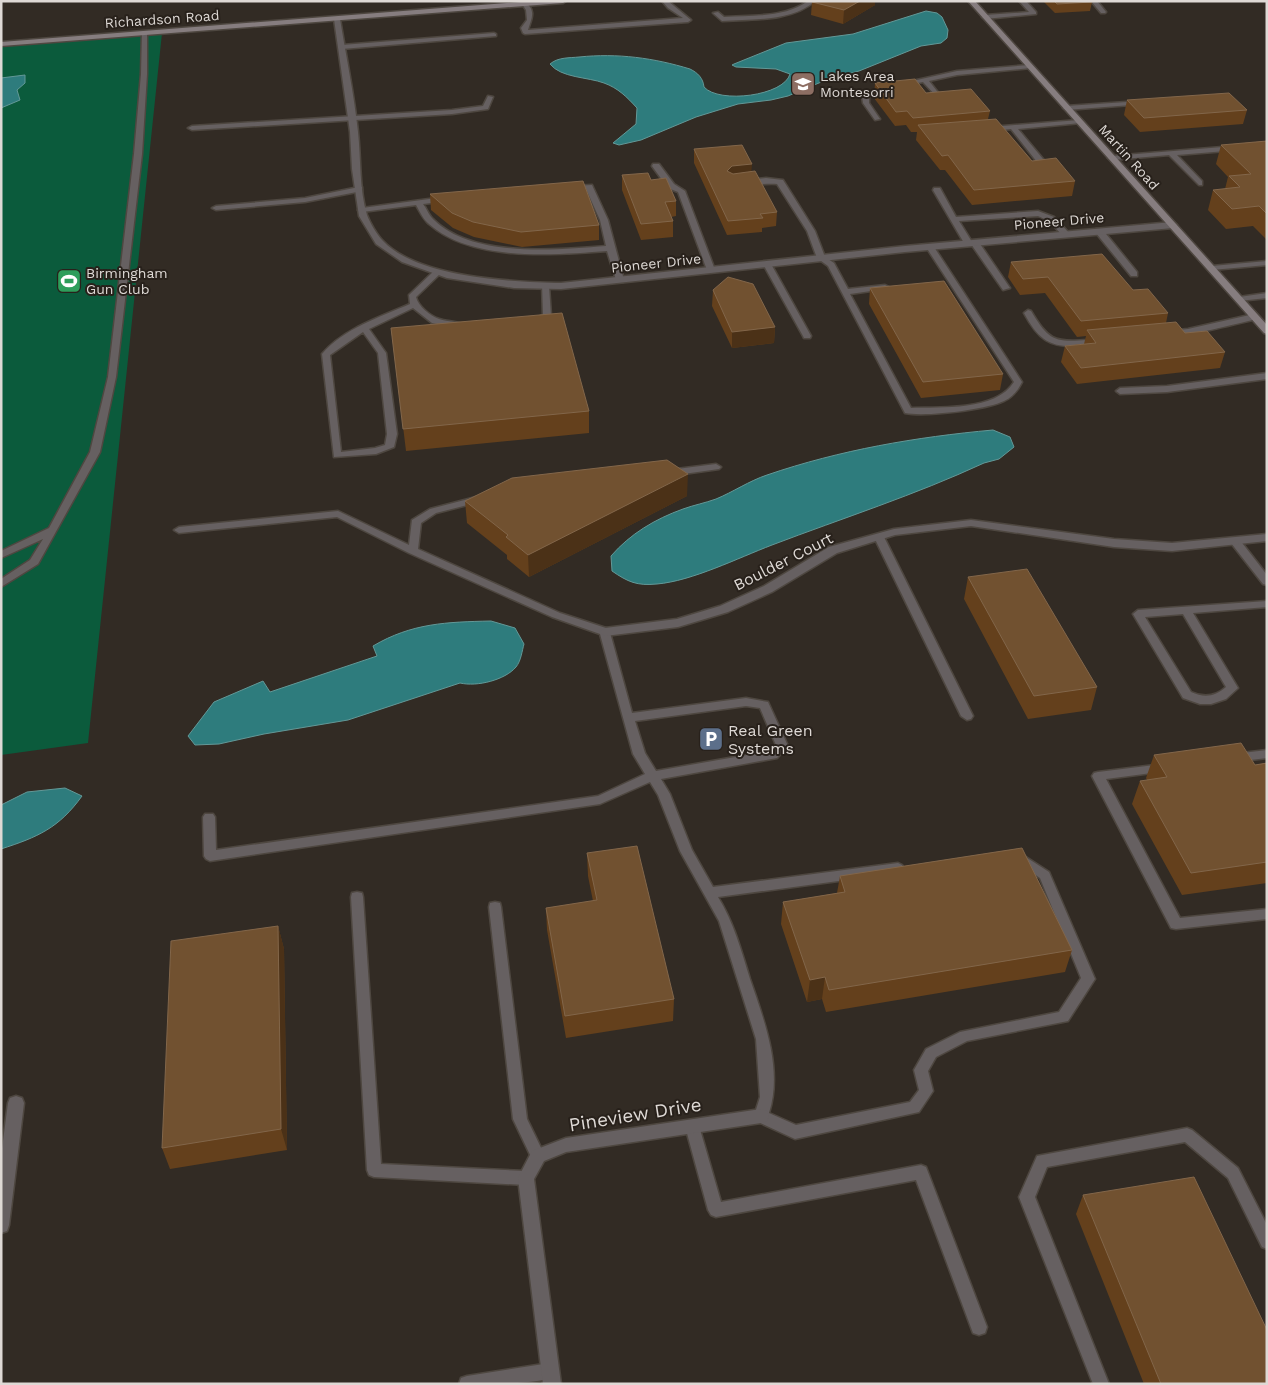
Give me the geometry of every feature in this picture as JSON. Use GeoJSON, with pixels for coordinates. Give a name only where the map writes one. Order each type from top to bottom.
{"type":"FeatureCollection","features":[{"type":"Feature","properties":{"kind":"main road","name":"Richardson Road"},"geometry":{"type":"LineString","coordinates":[[1,44],[563,1]]}},
{"type":"Feature","properties":{"kind":"main road","name":"Martin Road"},"geometry":{"type":"LineString","coordinates":[[971,1],[1267,331]]}},
{"type":"Feature","properties":{"kind":"street","name":"Pioneer Drive"},"geometry":{"type":"LineString","coordinates":[[337,19],[352,119],[362,210],[369,228],[379,242],[390,252],[438,272],[464,279],[514,285],[561,286],[930,247],[1173,225]]}},
{"type":"Feature","properties":{"kind":"street","name":"Boulder Court"},"geometry":{"type":"LineString","coordinates":[[605,632],[678,622],[724,609],[768,590],[833,550],[894,532],[971,523],[1114,543],[1172,548],[1267,537]]}},
{"type":"Feature","properties":{"kind":"street"},"geometry":{"type":"LineString","coordinates":[[1,1225],[16,1103]]}},
{"type":"Feature","properties":{"kind":"street","name":"Pineview Drive"},"geometry":{"type":"LineString","coordinates":[[538,1156],[566,1144],[761,1116]]}},
{"type":"Feature","properties":{"kind":"street"},"geometry":{"type":"LineString","coordinates":[[538,1156],[526,1178],[551,1377]]}},
{"type":"Feature","properties":{"kind":"lane"},"geometry":{"type":"LineString","coordinates":[[525,4],[529,10],[530,20],[524,28],[525,32],[688,20],[682,12],[669,8],[665,1]]}},
{"type":"Feature","properties":{"kind":"lane"},"geometry":{"type":"LineString","coordinates":[[716,13],[722,18],[792,13],[796,8],[807,6],[812,1]]}},
{"type":"Feature","properties":{"kind":"lane"},"geometry":{"type":"LineString","coordinates":[[985,17],[1034,13],[1022,1]]}},
{"type":"Feature","properties":{"kind":"lane"},"geometry":{"type":"LineString","coordinates":[[1094,1],[1103,12]]}},
{"type":"Feature","properties":{"kind":"lane"},"geometry":{"type":"LineString","coordinates":[[1,584],[34,562],[95,452],[112,378],[138,154],[144,74],[144,33]]}},
{"type":"Feature","properties":{"kind":"lane"},"geometry":{"type":"LineString","coordinates":[[342,47],[494,35]]}},
{"type":"Feature","properties":{"kind":"lane"},"geometry":{"type":"LineString","coordinates":[[877,119],[866,103],[865,96],[924,79],[957,72],[1029,67]]}},
{"type":"Feature","properties":{"kind":"lane"},"geometry":{"type":"LineString","coordinates":[[924,79],[937,95]]}},
{"type":"Feature","properties":{"kind":"lane"},"geometry":{"type":"LineString","coordinates":[[192,128],[352,119],[486,108],[490,97]]}},
{"type":"Feature","properties":{"kind":"lane"},"geometry":{"type":"LineString","coordinates":[[1066,108],[1146,103]]}},
{"type":"Feature","properties":{"kind":"lane"},"geometry":{"type":"LineString","coordinates":[[985,130],[1079,122]]}},
{"type":"Feature","properties":{"kind":"lane"},"geometry":{"type":"LineString","coordinates":[[1013,127],[1044,165]]}},
{"type":"Feature","properties":{"kind":"lane"},"geometry":{"type":"LineString","coordinates":[[1112,158],[1240,148]]}},
{"type":"Feature","properties":{"kind":"lane"},"geometry":{"type":"LineString","coordinates":[[1171,153],[1199,183]]}},
{"type":"Feature","properties":{"kind":"lane"},"geometry":{"type":"LineString","coordinates":[[656,166],[672,186],[681,191],[712,270]]}},
{"type":"Feature","properties":{"kind":"lane"},"geometry":{"type":"LineString","coordinates":[[741,183],[766,180],[780,182],[811,231],[821,258],[831,265],[908,411],[961,408],[993,403],[1011,392],[1018,382],[930,247]]}},
{"type":"Feature","properties":{"kind":"lane"},"geometry":{"type":"LineString","coordinates":[[562,189],[589,187],[604,220],[620,280]]}},
{"type":"Feature","properties":{"kind":"lane"},"geometry":{"type":"LineString","coordinates":[[216,208],[304,200],[359,189]]}},
{"type":"Feature","properties":{"kind":"lane"},"geometry":{"type":"LineString","coordinates":[[937,190],[954,219],[1006,288]]}},
{"type":"Feature","properties":{"kind":"lane"},"geometry":{"type":"LineString","coordinates":[[362,210],[452,198]]}},
{"type":"Feature","properties":{"kind":"lane"},"geometry":{"type":"LineString","coordinates":[[418,203],[432,223],[454,237],[496,249],[560,252],[610,248]]}},
{"type":"Feature","properties":{"kind":"lane"},"geometry":{"type":"LineString","coordinates":[[954,219],[1032,213],[1044,214],[1053,218],[1066,234]]}},
{"type":"Feature","properties":{"kind":"lane"},"geometry":{"type":"LineString","coordinates":[[1099,231],[1134,274]]}},
{"type":"Feature","properties":{"kind":"lane"},"geometry":{"type":"LineString","coordinates":[[1212,268],[1267,263]]}},
{"type":"Feature","properties":{"kind":"lane"},"geometry":{"type":"LineString","coordinates":[[767,264],[807,336]]}},
{"type":"Feature","properties":{"kind":"lane"},"geometry":{"type":"LineString","coordinates":[[438,272],[412,297],[414,305],[435,321],[470,326]]}},
{"type":"Feature","properties":{"kind":"lane"},"geometry":{"type":"LineString","coordinates":[[942,281],[952,280]]}},
{"type":"Feature","properties":{"kind":"lane"},"geometry":{"type":"LineString","coordinates":[[525,323],[546,316],[545,286]]}},
{"type":"Feature","properties":{"kind":"lane"},"geometry":{"type":"LineString","coordinates":[[844,292],[893,286]]}},
{"type":"Feature","properties":{"kind":"lane"},"geometry":{"type":"LineString","coordinates":[[1239,299],[1267,295]]}},
{"type":"Feature","properties":{"kind":"lane"},"geometry":{"type":"LineString","coordinates":[[365,329],[382,353],[392,434],[389,448],[337,455],[326,354],[334,347],[365,329],[414,305]]}},
{"type":"Feature","properties":{"kind":"lane"},"geometry":{"type":"LineString","coordinates":[[1028,313],[1043,335],[1053,341],[1084,343],[1111,340]]}},
{"type":"Feature","properties":{"kind":"lane"},"geometry":{"type":"LineString","coordinates":[[1155,336],[1188,332],[1254,316]]}},
{"type":"Feature","properties":{"kind":"lane"},"geometry":{"type":"LineString","coordinates":[[1120,391],[1167,389],[1267,376]]}},
{"type":"Feature","properties":{"kind":"lane"},"geometry":{"type":"LineString","coordinates":[[659,474],[716,468]]}},
{"type":"Feature","properties":{"kind":"lane"},"geometry":{"type":"LineString","coordinates":[[413,551],[416,522],[432,511],[461,502],[488,497]]}},
{"type":"Feature","properties":{"kind":"lane","name":"Boulder Court"},"geometry":{"type":"LineString","coordinates":[[179,530],[338,514],[413,551],[556,615],[605,632]]}},
{"type":"Feature","properties":{"kind":"lane"},"geometry":{"type":"LineString","coordinates":[[1,555],[53,530]]}},
{"type":"Feature","properties":{"kind":"lane"},"geometry":{"type":"LineString","coordinates":[[879,537],[967,716]]}},
{"type":"Feature","properties":{"kind":"lane"},"geometry":{"type":"LineString","coordinates":[[1235,541],[1267,582]]}},
{"type":"Feature","properties":{"kind":"lane"},"geometry":{"type":"LineString","coordinates":[[1186,610],[1232,688],[1222,698],[1198,700],[1187,695],[1138,614],[1186,610],[1267,604]]}},
{"type":"Feature","properties":{"kind":"lane"},"geometry":{"type":"LineString","coordinates":[[605,632],[628,718],[640,754],[664,794],[686,851],[708,893],[725,920],[763,1039],[767,1097],[761,1116],[795,1132],[914,1108],[926,1091],[921,1070],[931,1052],[965,1036],[1063,1017],[1088,979],[1045,875],[1020,857],[1006,857]]}},
{"type":"Feature","properties":{"kind":"lane"},"geometry":{"type":"LineString","coordinates":[[209,817],[210,856],[600,800],[652,776],[774,755],[782,746],[764,705],[746,702],[628,718]]}},
{"type":"Feature","properties":{"kind":"lane"},"geometry":{"type":"LineString","coordinates":[[1220,760],[1267,754]]}},
{"type":"Feature","properties":{"kind":"lane"},"geometry":{"type":"LineString","coordinates":[[1173,766],[1098,776],[1176,924],[1267,914]]}},
{"type":"Feature","properties":{"kind":"lane"},"geometry":{"type":"LineString","coordinates":[[708,893],[912,866]]}},
{"type":"Feature","properties":{"kind":"lane"},"geometry":{"type":"LineString","coordinates":[[357,896],[374,1170],[526,1178]]}},
{"type":"Feature","properties":{"kind":"lane"},"geometry":{"type":"LineString","coordinates":[[496,908],[520,1119],[538,1156]]}},
{"type":"Feature","properties":{"kind":"lane"},"geometry":{"type":"LineString","coordinates":[[692,1126],[716,1210],[921,1172],[979,1327]]}},
{"type":"Feature","properties":{"kind":"lane"},"geometry":{"type":"LineString","coordinates":[[1101,1384],[1027,1198],[1042,1161],[1187,1135],[1233,1173],[1267,1242]]}},
{"type":"Feature","properties":{"kind":"lane"},"geometry":{"type":"LineString","coordinates":[[467,1384],[551,1377]]}},
{"type":"Feature","properties":{"kind":"green space","name":"Birmingham Gun Club"},"geometry":{"type":"Polygon","coordinates":[[[162,33],[88,743],[1,755],[1,45],[162,33]]]}},
{"type":"Feature","properties":{"kind":"water"},"geometry":{"type":"Polygon","coordinates":[[[926,11],[937,13],[942,17],[948,30],[947,38],[941,43],[921,46],[859,71],[826,80],[788,96],[738,104],[696,117],[641,140],[619,145],[613,143],[636,124],[637,108],[614,87],[598,81],[568,75],[555,69],[550,64],[564,58],[593,56],[622,56],[649,59],[690,69],[700,76],[704,87],[712,92],[723,95],[750,95],[776,88],[785,82],[790,74],[776,69],[736,67],[732,65],[786,43],[853,34],[926,11]]]}},
{"type":"Feature","properties":{"kind":"water"},"geometry":{"type":"Polygon","coordinates":[[[25,75],[25,83],[17,90],[20,100],[1,108],[1,78],[25,75]]]}},
{"type":"Feature","properties":{"kind":"water"},"geometry":{"type":"Polygon","coordinates":[[[993,430],[1010,437],[1014,447],[999,459],[984,463],[905,496],[715,568],[671,582],[650,584],[633,582],[612,571],[611,556],[626,541],[653,522],[673,513],[716,499],[767,475],[822,458],[878,446],[935,436],[993,430]]]}},
{"type":"Feature","properties":{"kind":"water"},"geometry":{"type":"Polygon","coordinates":[[[491,621],[515,628],[524,644],[518,665],[511,672],[498,679],[474,684],[460,683],[348,720],[264,734],[219,744],[195,745],[188,736],[214,702],[263,681],[270,692],[377,656],[373,646],[387,638],[416,628],[445,623],[491,621]]]}},
{"type":"Feature","properties":{"kind":"water"},"geometry":{"type":"Polygon","coordinates":[[[65,788],[82,796],[65,816],[47,830],[1,849],[1,805],[27,792],[65,788]]]}},
{"type":"Feature","properties":{"kind":"building"},"geometry":{"type":"Polygon","coordinates":[[[813,1],[860,1],[844,10],[813,1]]]}},
{"type":"Feature","properties":{"kind":"building"},"geometry":{"type":"Polygon","coordinates":[[[1054,1],[1091,1],[1092,2],[1057,4],[1054,1]]]}},
{"type":"Feature","properties":{"kind":"building"},"geometry":{"type":"Polygon","coordinates":[[[915,79],[926,93],[971,89],[990,111],[913,118],[907,111],[896,112],[875,83],[915,79]]]}},
{"type":"Feature","properties":{"kind":"building"},"geometry":{"type":"Polygon","coordinates":[[[1229,93],[1247,110],[1144,118],[1127,100],[1229,93]]]}},
{"type":"Feature","properties":{"kind":"building"},"geometry":{"type":"Polygon","coordinates":[[[996,119],[1032,161],[1056,158],[1075,181],[974,190],[948,155],[942,156],[918,125],[996,119]]]}},
{"type":"Feature","properties":{"kind":"building"},"geometry":{"type":"Polygon","coordinates":[[[1267,141],[1267,214],[1259,206],[1232,209],[1213,190],[1240,187],[1229,176],[1251,174],[1221,145],[1267,141]]]}},
{"type":"Feature","properties":{"kind":"building"},"geometry":{"type":"Polygon","coordinates":[[[742,145],[752,164],[732,166],[727,171],[733,174],[755,171],[777,212],[760,214],[763,218],[728,221],[694,149],[742,145]]]}},
{"type":"Feature","properties":{"kind":"building"},"geometry":{"type":"Polygon","coordinates":[[[648,173],[651,180],[666,178],[676,201],[665,202],[673,221],[641,224],[622,175],[648,173]]]}},
{"type":"Feature","properties":{"kind":"building"},"geometry":{"type":"Polygon","coordinates":[[[583,181],[599,225],[521,232],[473,222],[452,213],[430,194],[583,181]]]}},
{"type":"Feature","properties":{"kind":"building"},"geometry":{"type":"Polygon","coordinates":[[[1102,254],[1133,290],[1148,289],[1168,313],[1081,321],[1048,277],[1023,279],[1011,262],[1102,254]]]}},
{"type":"Feature","properties":{"kind":"building"},"geometry":{"type":"Polygon","coordinates":[[[728,277],[753,284],[775,327],[732,332],[713,290],[728,277]]]}},
{"type":"Feature","properties":{"kind":"building"},"geometry":{"type":"Polygon","coordinates":[[[944,281],[1003,374],[923,382],[870,288],[944,281]]]}},
{"type":"Feature","properties":{"kind":"building"},"geometry":{"type":"Polygon","coordinates":[[[562,313],[589,411],[403,429],[391,328],[562,313]]]}},
{"type":"Feature","properties":{"kind":"building"},"geometry":{"type":"Polygon","coordinates":[[[1176,322],[1185,333],[1207,331],[1225,352],[1081,368],[1065,346],[1096,343],[1087,330],[1176,322]]]}},
{"type":"Feature","properties":{"kind":"building"},"geometry":{"type":"Polygon","coordinates":[[[667,460],[688,474],[528,555],[506,537],[508,535],[465,501],[512,478],[667,460]]]}},
{"type":"Feature","properties":{"kind":"building"},"geometry":{"type":"Polygon","coordinates":[[[1027,569],[1097,687],[1034,696],[968,577],[1027,569]]]}},
{"type":"Feature","properties":{"kind":"building"},"geometry":{"type":"Polygon","coordinates":[[[1241,743],[1255,765],[1267,763],[1267,862],[1191,873],[1140,781],[1167,777],[1154,755],[1241,743]]]}},
{"type":"Feature","properties":{"kind":"building"},"geometry":{"type":"Polygon","coordinates":[[[637,846],[674,999],[565,1016],[546,908],[597,900],[587,853],[637,846]]]}},
{"type":"Feature","properties":{"kind":"building"},"geometry":{"type":"Polygon","coordinates":[[[1022,848],[1072,950],[829,990],[825,977],[810,980],[783,902],[845,892],[840,876],[1022,848]]]}},
{"type":"Feature","properties":{"kind":"building"},"geometry":{"type":"Polygon","coordinates":[[[278,926],[281,1129],[162,1148],[171,941],[278,926]]]}},
{"type":"Feature","properties":{"kind":"building"},"geometry":{"type":"Polygon","coordinates":[[[1194,1177],[1267,1330],[1267,1384],[1161,1384],[1083,1195],[1194,1177]]]}},
{"type":"Feature","properties":{"kind":"place","name":"Lakes Area Montesorri"},"geometry":{"type":"Point","coordinates":[803,84]}},
{"type":"Feature","properties":{"kind":"place","name":"Birmingham Gun Club"},"geometry":{"type":"Point","coordinates":[69,281]}},
{"type":"Feature","properties":{"kind":"place","name":"Real Green Systems"},"geometry":{"type":"Point","coordinates":[711,739]}}]}
